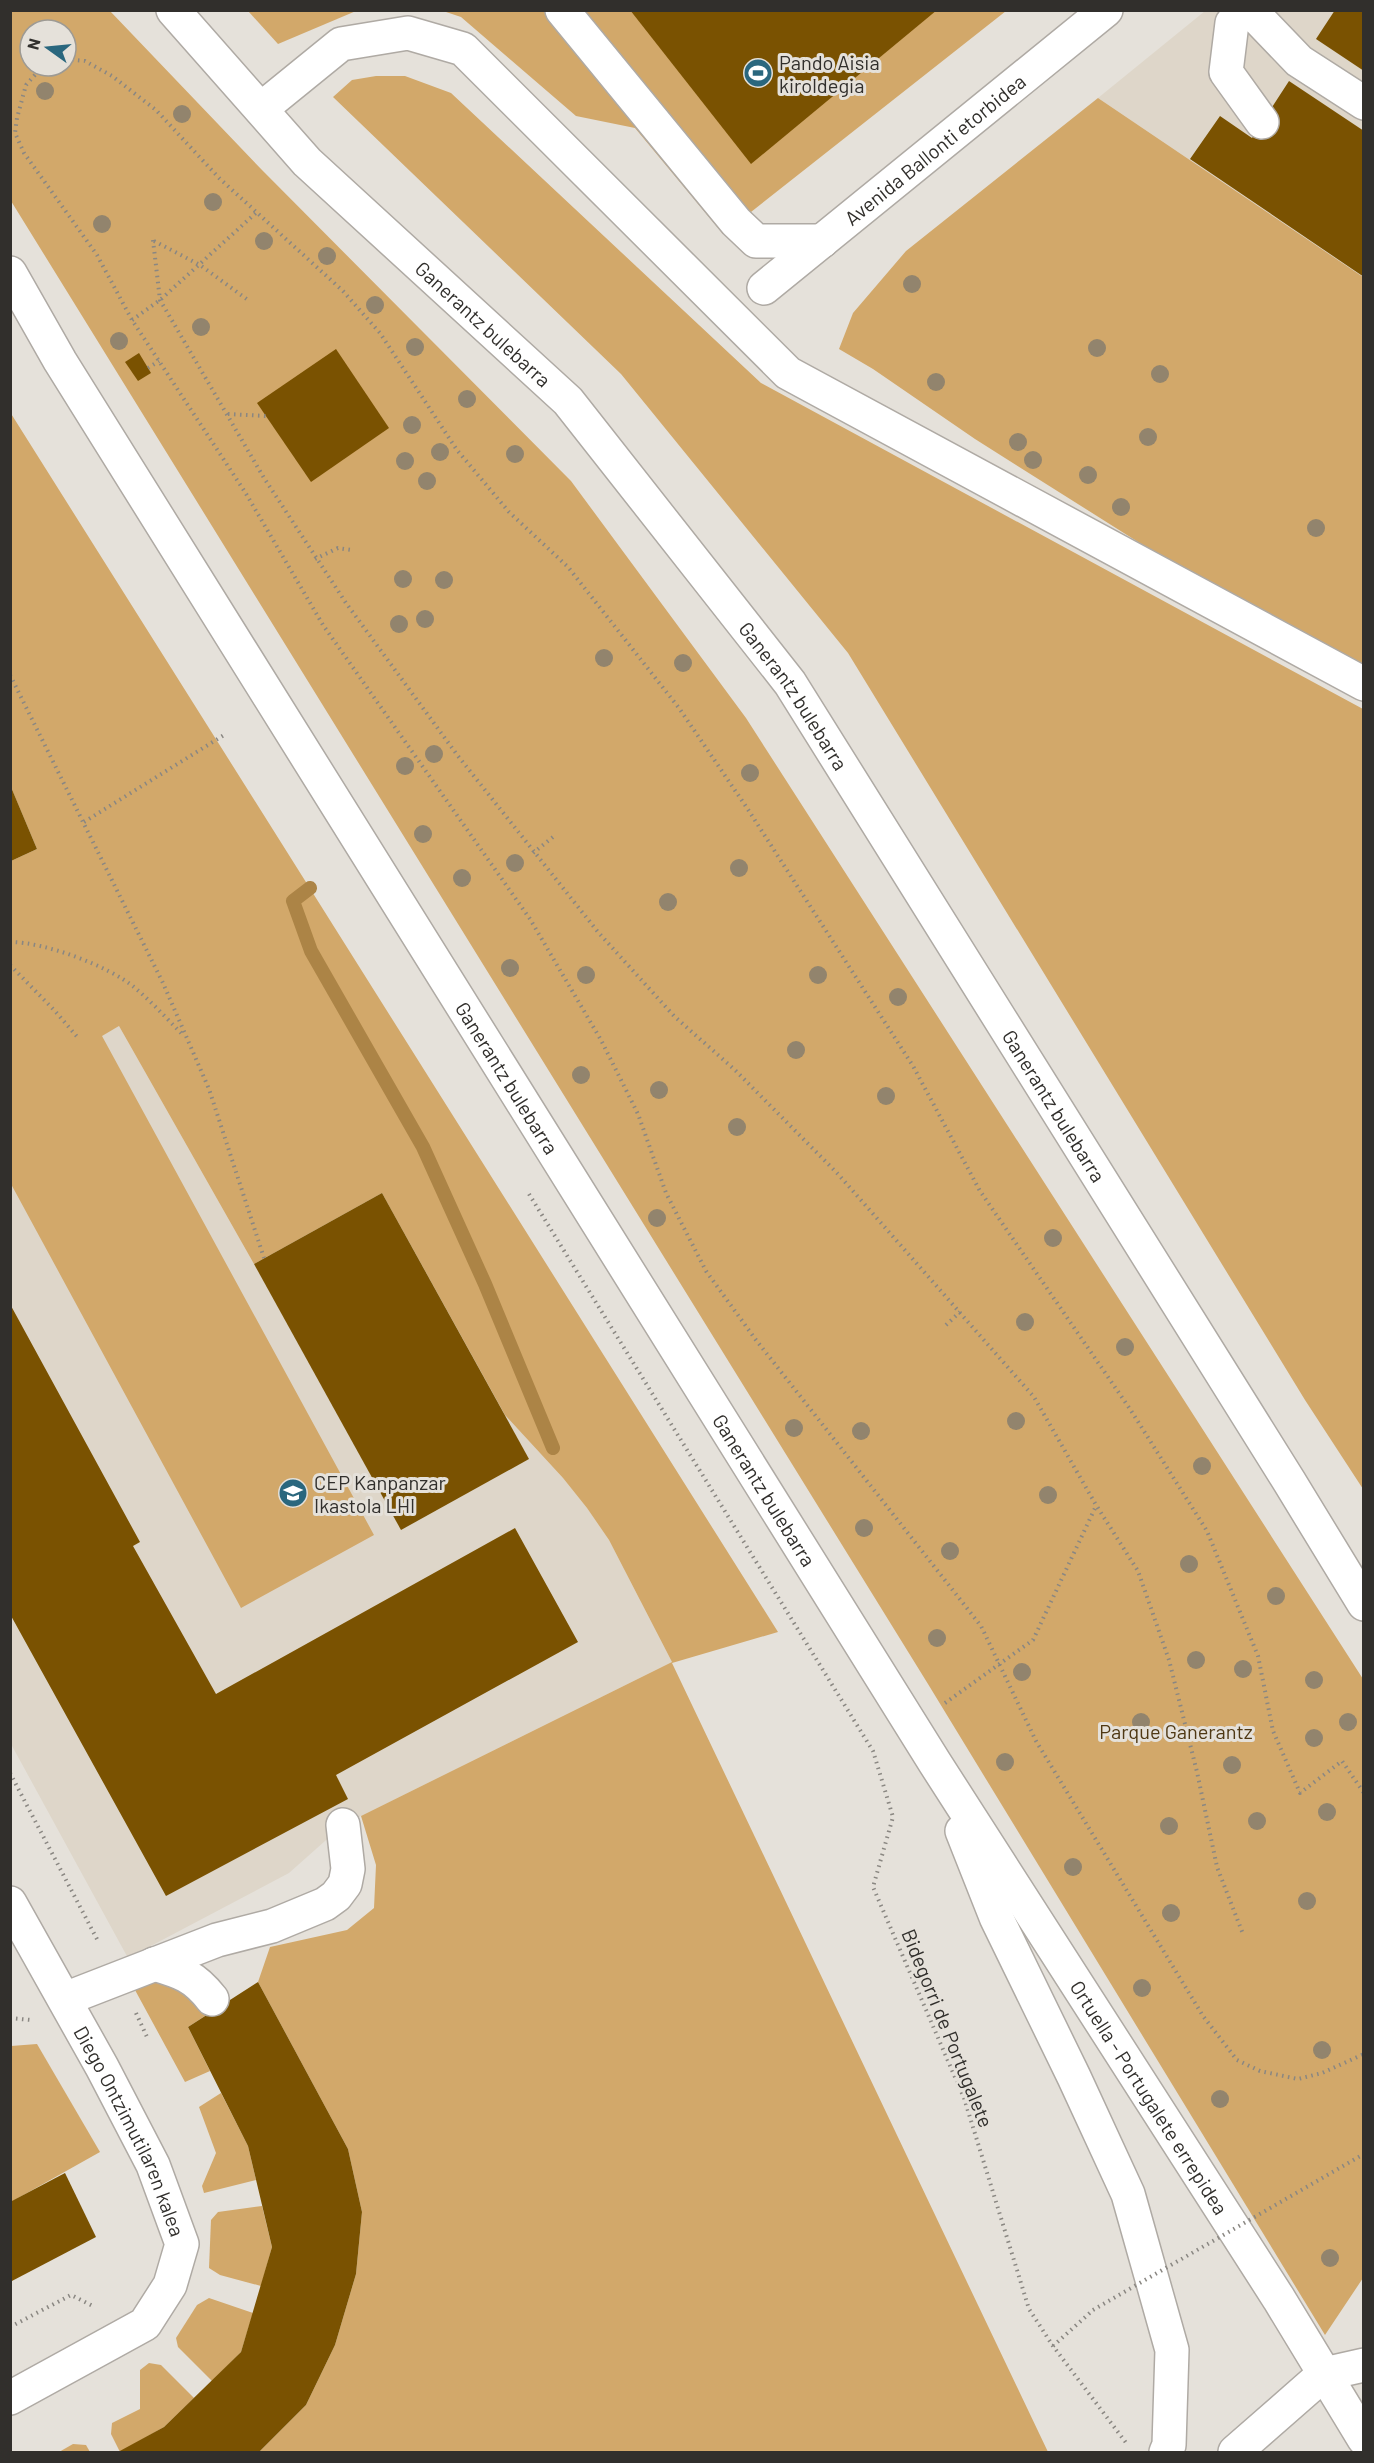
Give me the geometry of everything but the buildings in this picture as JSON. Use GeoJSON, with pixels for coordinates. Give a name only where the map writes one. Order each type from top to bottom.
{"type":"FeatureCollection","features":[{"type":"Feature","properties":{"kind":"street","name":"Ganerantz bulebarra"},"geometry":{"type":"LineString","coordinates":[[173,10],[307,162],[568,401],[790,682],[1289,1480],[1364,1604]]}},
{"type":"Feature","properties":{"kind":"street"},"geometry":{"type":"LineString","coordinates":[[562,10],[736,222],[756,241],[822,241]]}},
{"type":"Feature","properties":{"kind":"street","name":"Avenida Ballonti etorbidea"},"geometry":{"type":"LineString","coordinates":[[764,288],[1106,10]]}},
{"type":"Feature","properties":{"kind":"street"},"geometry":{"type":"LineString","coordinates":[[1262,122],[1226,72],[1232,23],[1249,10],[1299,61],[1364,103]]}},
{"type":"Feature","properties":{"kind":"street"},"geometry":{"type":"LineString","coordinates":[[261,109],[341,44],[408,33],[463,49],[788,373],[1364,684]]}},
{"type":"Feature","properties":{"kind":"street","name":"Ganerantz bulebarra"},"geometry":{"type":"LineString","coordinates":[[10,273],[60,361],[935,1763]]}},
{"type":"Feature","properties":{"kind":"street"},"geometry":{"type":"LineString","coordinates":[[935,1763],[996,1917],[1128,2194],[1172,2350],[1169,2445],[1166,2452]]}},
{"type":"Feature","properties":{"kind":"street","name":"Ortuella - Portugalete errepidea"},"geometry":{"type":"LineString","coordinates":[[935,1763],[1279,2299],[1324,2374],[1362,2430]]}},
{"type":"Feature","properties":{"kind":"street"},"geometry":{"type":"LineString","coordinates":[[65,1999],[217,1940],[272,1926],[325,1904],[336,1896],[345,1884],[348,1869],[343,1825]]}},
{"type":"Feature","properties":{"kind":"street","name":"Diego Ontzimutilaren kalea"},"geometry":{"type":"LineString","coordinates":[[10,1903],[65,1999],[153,2165],[182,2244],[170,2285],[146,2324],[10,2398]]}},
{"type":"Feature","properties":{"kind":"street"},"geometry":{"type":"LineString","coordinates":[[154,1964],[180,1971],[199,1982],[212,1999]]}},
{"type":"Feature","properties":{"kind":"street"},"geometry":{"type":"LineString","coordinates":[[1234,2452],[1324,2374],[1364,2365]]}},
{"type":"Feature","properties":{"kind":"path"},"geometry":{"type":"LineString","coordinates":[[78,60],[85,61],[112,76],[156,110],[219,178],[343,291],[372,325],[457,450],[508,512],[568,567],[685,717],[747,808],[913,1066],[980,1191],[1130,1409],[1207,1531],[1258,1656],[1273,1731],[1299,1793],[1342,1761],[1364,1793]]}},
{"type":"Feature","properties":{"kind":"path"},"geometry":{"type":"LineString","coordinates":[[33,78],[26,85],[15,133],[24,153],[97,255],[132,320],[245,492],[323,625],[530,919],[601,1040],[638,1114],[666,1193],[706,1271],[763,1349],[981,1626],[1036,1741],[1203,2016],[1237,2060],[1260,2071],[1298,2079],[1322,2073],[1364,2054]]}},
{"type":"Feature","properties":{"kind":"path"},"geometry":{"type":"LineString","coordinates":[[132,320],[160,300],[257,212]]}},
{"type":"Feature","properties":{"kind":"path"},"geometry":{"type":"LineString","coordinates":[[248,300],[200,265],[153,240],[160,300],[227,414],[315,559],[458,756],[598,932],[674,1017],[735,1070],[838,1174],[1034,1397],[1096,1506],[1138,1571],[1169,1660],[1197,1772],[1217,1867],[1242,1934]]}},
{"type":"Feature","properties":{"kind":"path"},"geometry":{"type":"LineString","coordinates":[[148,368],[159,361]]}},
{"type":"Feature","properties":{"kind":"path"},"geometry":{"type":"LineString","coordinates":[[227,414],[266,416]]}},
{"type":"Feature","properties":{"kind":"path"},"geometry":{"type":"LineString","coordinates":[[315,559],[338,548],[351,550]]}},
{"type":"Feature","properties":{"kind":"path"},"geometry":{"type":"LineString","coordinates":[[10,675],[163,983],[187,1038],[209,1089],[264,1258]]}},
{"type":"Feature","properties":{"kind":"path"},"geometry":{"type":"LineString","coordinates":[[84,822],[224,735]]}},
{"type":"Feature","properties":{"kind":"path"},"geometry":{"type":"LineString","coordinates":[[533,853],[553,837]]}},
{"type":"Feature","properties":{"kind":"path"},"geometry":{"type":"LineString","coordinates":[[10,942],[27,942],[89,962],[133,986],[187,1038]]}},
{"type":"Feature","properties":{"kind":"path"},"geometry":{"type":"LineString","coordinates":[[10,965],[79,1039]]}},
{"type":"Feature","properties":{"kind":"path"},"geometry":{"type":"LineString","coordinates":[[946,1325],[960,1312]]}},
{"type":"Feature","properties":{"kind":"path"},"geometry":{"type":"LineString","coordinates":[[914,1727],[1033,1640],[1096,1506]]}},
{"type":"Feature","properties":{"kind":"path","name":"Bidegorri de Portugalete"},"geometry":{"type":"LineString","coordinates":[[873,1751],[893,1817],[873,1887],[964,2098],[1029,2309],[1053,2346],[1134,2452]]}},
{"type":"Feature","properties":{"kind":"path"},"geometry":{"type":"LineString","coordinates":[[10,1773],[147,2037]]}},
{"type":"Feature","properties":{"kind":"path"},"geometry":{"type":"LineString","coordinates":[[1053,2346],[1093,2310],[1364,2154]]}},
{"type":"Feature","properties":{"kind":"path"},"geometry":{"type":"LineString","coordinates":[[10,2327],[71,2295],[99,2308]]}},
{"type":"Feature","properties":{"kind":"shaded area"},"geometry":{"type":"Polygon","coordinates":[[[1205,11],[1363,11],[1363,277],[1098,98],[1205,11]]]}},
{"type":"Feature","properties":{"kind":"shaded area","name":"CEP Kanpanzar Ikastola LHI"},"geometry":{"type":"Polygon","coordinates":[[[119,1026],[254,1264],[382,1193],[505,1415],[563,1478],[609,1540],[672,1662],[343,1825],[289,1873],[128,1958],[11,1744],[10,1086],[119,1026]]]}},
{"type":"Feature","properties":{"kind":"green space","name":"Parque Ganerantz"},"geometry":{"type":"Polygon","coordinates":[[[11,11],[110,11],[262,170],[571,481],[746,718],[1363,1679],[1363,2278],[1325,2335],[928,1684],[11,201],[11,11]]]}},
{"type":"Feature","properties":{"kind":"green space"},"geometry":{"type":"Polygon","coordinates":[[[248,11],[356,11],[278,44],[248,11]]]}},
{"type":"Feature","properties":{"kind":"green space","name":"Pando Aisia kiroldegia"},"geometry":{"type":"Polygon","coordinates":[[[443,11],[1006,11],[723,234],[635,128],[576,116],[461,17],[443,11]]]}},
{"type":"Feature","properties":{"kind":"green space"},"geometry":{"type":"Polygon","coordinates":[[[376,76],[405,76],[451,93],[761,383],[1363,709],[1363,1489],[1305,1400],[848,653],[621,374],[333,97],[352,80],[376,76]]]}},
{"type":"Feature","properties":{"kind":"green space"},"geometry":{"type":"Polygon","coordinates":[[[1098,98],[1363,277],[1363,671],[1165,559],[975,439],[873,369],[839,349],[853,313],[906,251],[1098,98]]]}},
{"type":"Feature","properties":{"kind":"green space"},"geometry":{"type":"Polygon","coordinates":[[[10,412],[778,1632],[672,1663],[1048,2452],[259,2452],[306,2405],[335,2345],[356,2274],[362,2212],[348,2149],[258,1982],[270,1947],[347,1930],[374,1908],[376,1865],[361,1816],[672,1662],[609,1540],[563,1478],[505,1415],[382,1193],[254,1264],[119,1026],[102,1036],[374,1535],[241,1608],[11,1184],[11,861],[37,849],[11,787],[10,412]]]}},
{"type":"Feature","properties":{"kind":"green space"},"geometry":{"type":"Polygon","coordinates":[[[158,1976],[214,2010],[188,2027],[210,2071],[185,2082],[135,1990],[158,1976]]]}},
{"type":"Feature","properties":{"kind":"green space"},"geometry":{"type":"Polygon","coordinates":[[[37,2044],[100,2152],[11,2202],[11,2046],[37,2044]]]}},
{"type":"Feature","properties":{"kind":"green space"},"geometry":{"type":"Polygon","coordinates":[[[221,2093],[248,2146],[256,2180],[204,2193],[202,2186],[216,2153],[199,2107],[221,2093]]]}},
{"type":"Feature","properties":{"kind":"green space"},"geometry":{"type":"Polygon","coordinates":[[[262,2206],[272,2247],[261,2286],[220,2275],[209,2268],[211,2220],[218,2212],[262,2206]]]}},
{"type":"Feature","properties":{"kind":"green space"},"geometry":{"type":"Polygon","coordinates":[[[209,2298],[253,2313],[241,2352],[212,2381],[178,2347],[176,2338],[197,2305],[209,2298]]]}},
{"type":"Feature","properties":{"kind":"green space"},"geometry":{"type":"Polygon","coordinates":[[[149,2363],[161,2365],[194,2398],[164,2427],[120,2452],[111,2434],[112,2423],[140,2409],[140,2370],[149,2363]]]}},
{"type":"Feature","properties":{"kind":"green space"},"geometry":{"type":"Polygon","coordinates":[[[73,2444],[86,2445],[90,2452],[59,2452],[73,2444]]]}},
{"type":"Feature","properties":{"kind":"waterway"},"geometry":{"type":"LineString","coordinates":[[310,888],[293,901],[311,951],[423,1147],[485,1284],[553,1448]]}},
{"type":"Feature","properties":{"kind":"place","name":"Pando Aisia kiroldegia"},"geometry":{"type":"Point","coordinates":[758,73]}},
{"type":"Feature","properties":{"kind":"place","name":"CEP Kanpanzar Ikastola LHI"},"geometry":{"type":"Point","coordinates":[293,1493]}}]}
